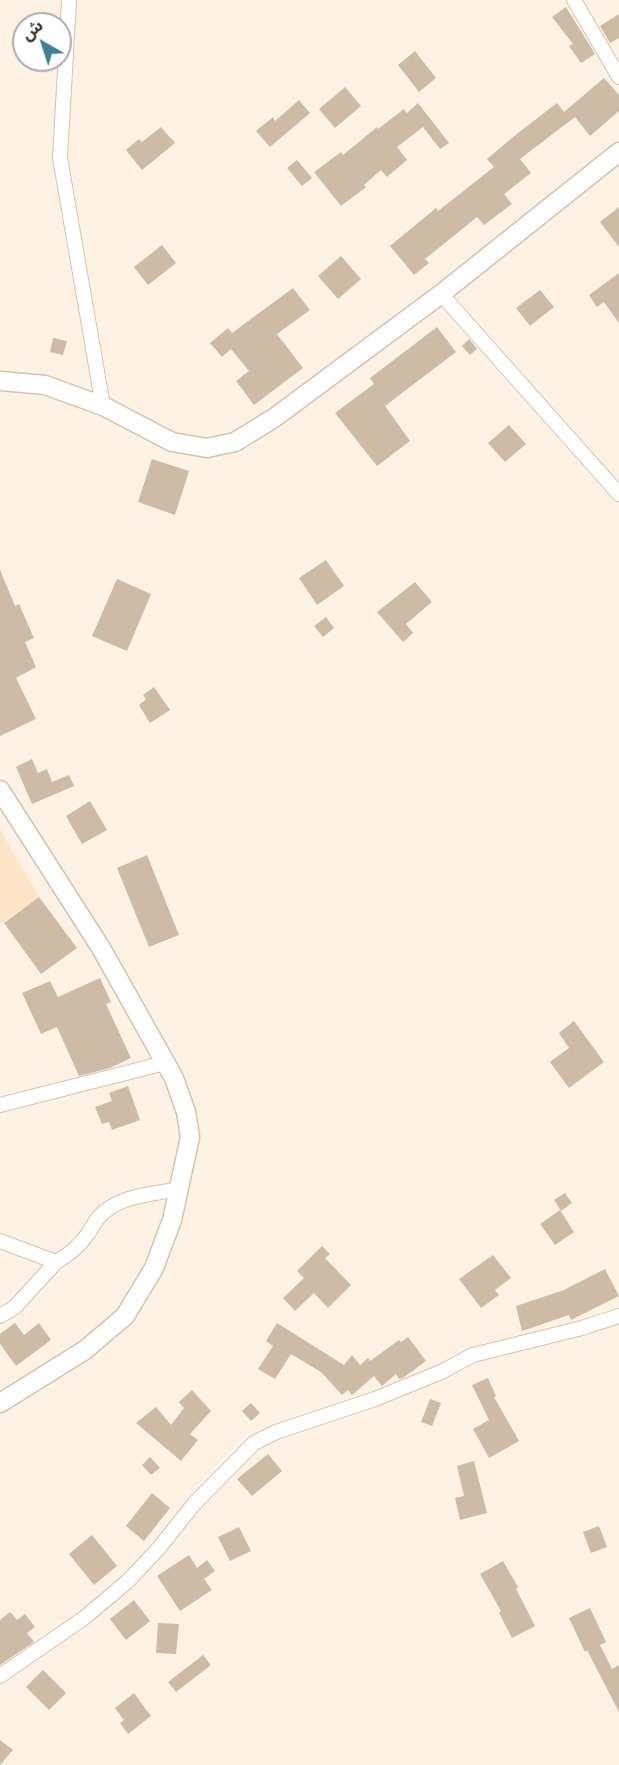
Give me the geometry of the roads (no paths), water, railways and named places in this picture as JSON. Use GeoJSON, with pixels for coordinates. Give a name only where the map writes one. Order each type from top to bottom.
{"type":"FeatureCollection","features":[{"type":"Feature","properties":{"kind":"main road"},"geometry":{"type":"LineString","coordinates":[[0,381],[45,385],[103,406],[172,442],[207,448],[235,442],[274,418],[441,294],[619,152]]}},
{"type":"Feature","properties":{"kind":"main road"},"geometry":{"type":"LineString","coordinates":[[0,790],[101,948],[174,1078],[186,1112],[190,1137],[172,1220],[154,1268],[125,1316],[86,1350],[0,1403]]}},
{"type":"Feature","properties":{"kind":"street"},"geometry":{"type":"LineString","coordinates":[[69,0],[60,158],[103,406]]}},
{"type":"Feature","properties":{"kind":"street"},"geometry":{"type":"LineString","coordinates":[[573,0],[619,77]]}},
{"type":"Feature","properties":{"kind":"street"},"geometry":{"type":"LineString","coordinates":[[441,294],[619,494]]}},
{"type":"Feature","properties":{"kind":"street"},"geometry":{"type":"LineString","coordinates":[[0,1105],[165,1063]]}},
{"type":"Feature","properties":{"kind":"street"},"geometry":{"type":"LineString","coordinates":[[0,1316],[15,1307],[56,1262],[78,1245],[102,1213],[129,1199],[179,1190]]}},
{"type":"Feature","properties":{"kind":"street"},"geometry":{"type":"LineString","coordinates":[[0,1241],[56,1262]]}},
{"type":"Feature","properties":{"kind":"street"},"geometry":{"type":"LineString","coordinates":[[0,1676],[84,1618],[127,1582],[159,1548],[194,1504],[254,1443],[276,1432],[375,1399],[441,1372],[473,1355],[582,1328],[619,1316]]}}]}
